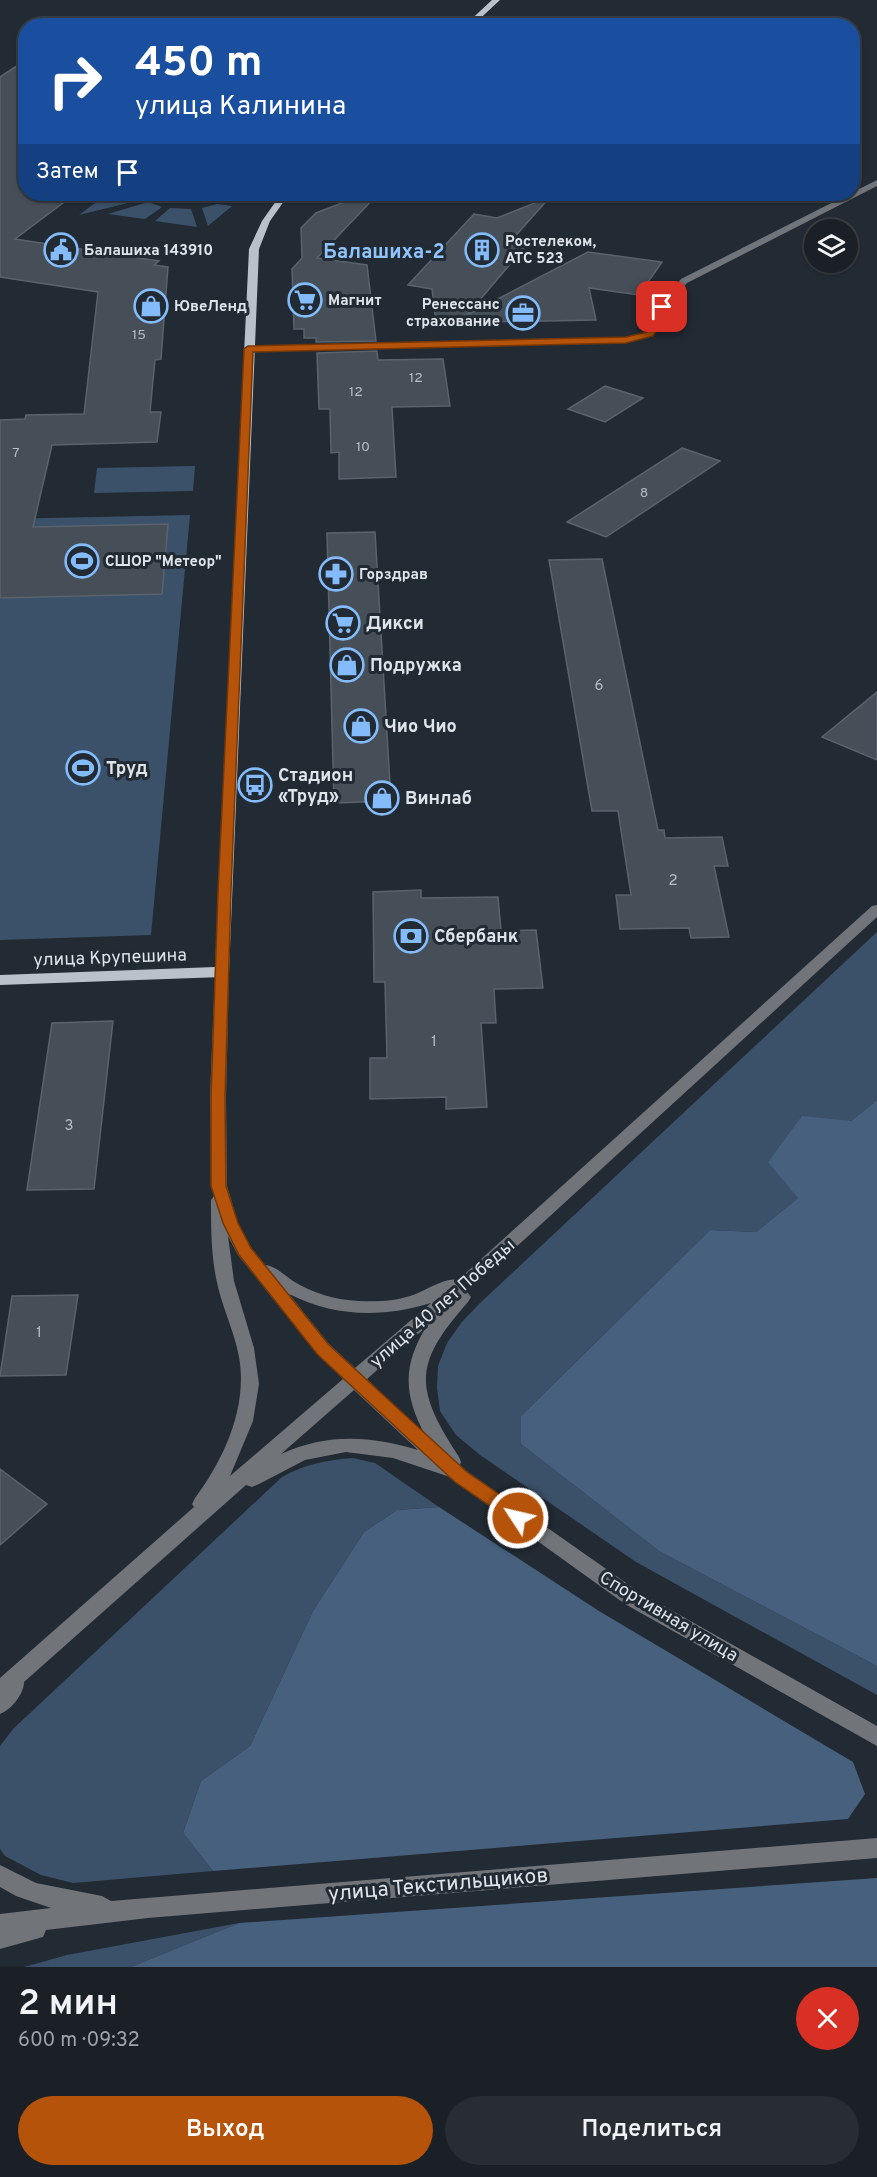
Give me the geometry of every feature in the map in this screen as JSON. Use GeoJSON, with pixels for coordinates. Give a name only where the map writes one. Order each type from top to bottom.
{"type":"FeatureCollection","features":[{"type":"Feature","properties":{"kind":"main road"},"geometry":{"type":"LineString","coordinates":[[476,18],[496,0]]}},
{"type":"Feature","properties":{"kind":"main road","name":"Спортивная улица"},"geometry":{"type":"LineString","coordinates":[[222,972],[254,249],[266,221],[280,201]]}},
{"type":"Feature","properties":{"kind":"main road","name":"улица Крупешина"},"geometry":{"type":"LineString","coordinates":[[0,980],[222,972]]}},
{"type":"Feature","properties":{"kind":"street"},"geometry":{"type":"LineString","coordinates":[[860,192],[877,183]]}},
{"type":"Feature","properties":{"kind":"street"},"geometry":{"type":"LineString","coordinates":[[248,349],[626,340],[650,334],[660,320],[662,307],[671,291],[684,281],[842,201]]}},
{"type":"Feature","properties":{"kind":"street","name":"улица 40 лет Победы"},"geometry":{"type":"LineString","coordinates":[[0,1691],[182,1529],[483,1268],[877,909]]}},
{"type":"Feature","properties":{"kind":"street","name":"Спортивная улица"},"geometry":{"type":"LineString","coordinates":[[222,972],[218,1098],[219,1186],[230,1223],[244,1251],[323,1349],[461,1477],[632,1598],[877,1737]]}},
{"type":"Feature","properties":{"kind":"street"},"geometry":{"type":"LineString","coordinates":[[182,1529],[210,1495],[226,1464],[238,1435],[249,1392],[246,1348],[227,1290],[221,1257],[219,1186]]}},
{"type":"Feature","properties":{"kind":"street"},"geometry":{"type":"LineString","coordinates":[[244,1251],[274,1277],[298,1291],[342,1306],[365,1308],[419,1303],[483,1268]]}},
{"type":"Feature","properties":{"kind":"street"},"geometry":{"type":"LineString","coordinates":[[461,1477],[422,1412],[417,1392],[417,1366],[427,1341],[437,1326],[470,1288],[483,1268]]}},
{"type":"Feature","properties":{"kind":"street"},"geometry":{"type":"LineString","coordinates":[[182,1529],[277,1462],[301,1452],[325,1446],[384,1447],[412,1455],[461,1477]]}},
{"type":"Feature","properties":{"kind":"street"},"geometry":{"type":"LineString","coordinates":[[0,1705],[34,1662]]}},
{"type":"Feature","properties":{"kind":"street","name":"улица Текстильщиков"},"geometry":{"type":"LineString","coordinates":[[0,1925],[114,1910],[876,1848]]}},
{"type":"Feature","properties":{"kind":"street"},"geometry":{"type":"LineString","coordinates":[[0,1875],[15,1886],[49,1897],[114,1910]]}},
{"type":"Feature","properties":{"kind":"street"},"geometry":{"type":"LineString","coordinates":[[0,1938],[114,1910]]}},
{"type":"Feature","properties":{"kind":"shaded area"},"geometry":{"type":"Polygon","coordinates":[[[98,201],[136,201],[79,215],[98,201]]]}},
{"type":"Feature","properties":{"kind":"shaded area"},"geometry":{"type":"Polygon","coordinates":[[[148,202],[162,207],[145,219],[108,214],[148,202]]]}},
{"type":"Feature","properties":{"kind":"shaded area"},"geometry":{"type":"Polygon","coordinates":[[[217,204],[232,206],[208,226],[202,208],[217,204]]]}},
{"type":"Feature","properties":{"kind":"shaded area"},"geometry":{"type":"Polygon","coordinates":[[[170,208],[191,209],[197,227],[155,221],[170,208]]]}},
{"type":"Feature","properties":{"kind":"shaded area"},"geometry":{"type":"Polygon","coordinates":[[[195,466],[193,491],[94,493],[97,468],[195,466]]]}},
{"type":"Feature","properties":{"kind":"shaded area","name":"Труд"},"geometry":{"type":"Polygon","coordinates":[[[190,515],[151,935],[0,940],[0,519],[190,515]]]}},
{"type":"Feature","properties":{"kind":"shaded area"},"geometry":{"type":"Polygon","coordinates":[[[877,932],[877,1100],[851,1121],[798,1198],[756,1232],[710,1230],[521,1416],[521,1444],[659,1551],[877,1666],[877,1695],[636,1562],[480,1455],[456,1435],[440,1411],[437,1388],[438,1366],[447,1343],[461,1323],[479,1304],[877,932]]]}},
{"type":"Feature","properties":{"kind":"shaded area"},"geometry":{"type":"Polygon","coordinates":[[[877,1100],[877,1666],[659,1551],[521,1444],[521,1416],[710,1230],[756,1232],[798,1198],[768,1162],[802,1116],[851,1121],[877,1100]]]}},
{"type":"Feature","properties":{"kind":"shaded area"},"geometry":{"type":"Polygon","coordinates":[[[353,1458],[375,1463],[439,1507],[397,1510],[364,1532],[313,1611],[250,1746],[201,1781],[183,1833],[213,1871],[73,1883],[41,1875],[5,1856],[0,1849],[0,1746],[13,1729],[282,1477],[316,1463],[353,1458]]]}},
{"type":"Feature","properties":{"kind":"shaded area"},"geometry":{"type":"Polygon","coordinates":[[[439,1507],[599,1611],[853,1762],[865,1794],[848,1819],[213,1871],[183,1833],[201,1781],[250,1746],[313,1611],[364,1532],[397,1510],[439,1507]]]}},
{"type":"Feature","properties":{"kind":"shaded area"},"geometry":{"type":"Polygon","coordinates":[[[877,1878],[877,1967],[131,1967],[239,1923],[877,1878]]]}},
{"type":"Feature","properties":{"kind":"shaded area"},"geometry":{"type":"Polygon","coordinates":[[[239,1923],[131,1967],[24,1967],[67,1955],[239,1923]]]}},
{"type":"Feature","properties":{"kind":"building"},"geometry":{"type":"Polygon","coordinates":[[[18,65],[18,201],[66,201],[15,239],[159,261],[154,265],[168,267],[161,359],[155,360],[150,412],[161,412],[157,442],[52,445],[33,527],[168,524],[162,594],[0,598],[0,420],[25,419],[26,415],[84,414],[98,292],[0,277],[0,77],[18,65]]]}},
{"type":"Feature","properties":{"kind":"building"},"geometry":{"type":"Polygon","coordinates":[[[347,201],[371,201],[317,258],[367,265],[376,341],[316,342],[316,338],[304,338],[304,329],[294,329],[292,269],[302,258],[301,228],[316,213],[347,201]]]}},
{"type":"Feature","properties":{"kind":"building"},"geometry":{"type":"Polygon","coordinates":[[[540,201],[546,201],[511,241],[528,243],[467,315],[588,252],[662,262],[639,295],[589,288],[596,320],[436,323],[432,289],[408,285],[474,214],[497,218],[540,201]]]}},
{"type":"Feature","properties":{"kind":"building"},"geometry":{"type":"Polygon","coordinates":[[[377,351],[378,360],[443,359],[450,406],[392,407],[396,477],[339,479],[339,452],[331,453],[330,409],[319,409],[317,353],[377,351]]]}},
{"type":"Feature","properties":{"kind":"building"},"geometry":{"type":"Polygon","coordinates":[[[605,386],[643,398],[605,422],[568,409],[605,386]]]}},
{"type":"Feature","properties":{"kind":"building"},"geometry":{"type":"Polygon","coordinates":[[[682,448],[720,461],[606,537],[567,522],[682,448]]]}},
{"type":"Feature","properties":{"kind":"building"},"geometry":{"type":"Polygon","coordinates":[[[375,532],[391,801],[334,803],[327,533],[375,532]]]}},
{"type":"Feature","properties":{"kind":"building"},"geometry":{"type":"Polygon","coordinates":[[[602,559],[658,830],[664,830],[665,838],[722,837],[728,866],[714,866],[729,937],[691,938],[689,928],[620,929],[616,895],[631,895],[618,811],[592,811],[549,560],[602,559]]]}},
{"type":"Feature","properties":{"kind":"building"},"geometry":{"type":"Polygon","coordinates":[[[877,692],[877,760],[822,737],[877,692]]]}},
{"type":"Feature","properties":{"kind":"building"},"geometry":{"type":"Polygon","coordinates":[[[421,890],[421,898],[498,897],[501,931],[536,930],[543,988],[494,989],[496,1023],[481,1023],[487,1107],[446,1109],[446,1097],[370,1099],[370,1058],[387,1058],[385,982],[374,982],[373,892],[421,890]]]}},
{"type":"Feature","properties":{"kind":"building"},"geometry":{"type":"Polygon","coordinates":[[[113,1021],[94,1189],[27,1190],[52,1023],[113,1021]]]}},
{"type":"Feature","properties":{"kind":"building"},"geometry":{"type":"Polygon","coordinates":[[[78,1295],[66,1375],[0,1376],[12,1296],[78,1295]]]}},
{"type":"Feature","properties":{"kind":"building"},"geometry":{"type":"Polygon","coordinates":[[[0,1469],[47,1504],[0,1545],[0,1469]]]}},
{"type":"Feature","properties":{"kind":"place","name":"Балашиха 143910"},"geometry":{"type":"Point","coordinates":[61,250]}},
{"type":"Feature","properties":{"kind":"place","name":"Ростелеком, АТС 523"},"geometry":{"type":"Point","coordinates":[482,250]}},
{"type":"Feature","properties":{"kind":"place","name":"Магнит"},"geometry":{"type":"Point","coordinates":[305,300]}},
{"type":"Feature","properties":{"kind":"place","name":"ЮвеЛенд"},"geometry":{"type":"Point","coordinates":[151,306]}},
{"type":"Feature","properties":{"kind":"place","name":"Ренессанс страхование"},"geometry":{"type":"Point","coordinates":[523,313]}},
{"type":"Feature","properties":{"kind":"place","name":"СШОР \"Метеор\""},"geometry":{"type":"Point","coordinates":[82,561]}},
{"type":"Feature","properties":{"kind":"place","name":"Горздрав"},"geometry":{"type":"Point","coordinates":[336,574]}},
{"type":"Feature","properties":{"kind":"place","name":"Дикси"},"geometry":{"type":"Point","coordinates":[343,623]}},
{"type":"Feature","properties":{"kind":"place","name":"Подружка"},"geometry":{"type":"Point","coordinates":[347,665]}},
{"type":"Feature","properties":{"kind":"place","name":"Чио Чио"},"geometry":{"type":"Point","coordinates":[361,726]}},
{"type":"Feature","properties":{"kind":"place","name":"Труд"},"geometry":{"type":"Point","coordinates":[83,768]}},
{"type":"Feature","properties":{"kind":"place","name":"Стадион «Труд»"},"geometry":{"type":"Point","coordinates":[255,785]}},
{"type":"Feature","properties":{"kind":"place","name":"Винлаб"},"geometry":{"type":"Point","coordinates":[382,798]}},
{"type":"Feature","properties":{"kind":"place","name":"Сбербанк"},"geometry":{"type":"Point","coordinates":[411,936]}},
{"type":"Feature","properties":{"kind":"district","name":"Балашиха-2"},"geometry":{"type":"Point","coordinates":[384,251]}},
{"type":"Feature","properties":{"kind":"route"},"geometry":{"type":"LineString","coordinates":[[518,1518],[461,1477],[423,1445],[323,1349],[244,1251],[230,1223],[219,1186],[218,1098],[224,891],[248,349],[626,340],[650,334],[660,320],[662,307]]}}]}
